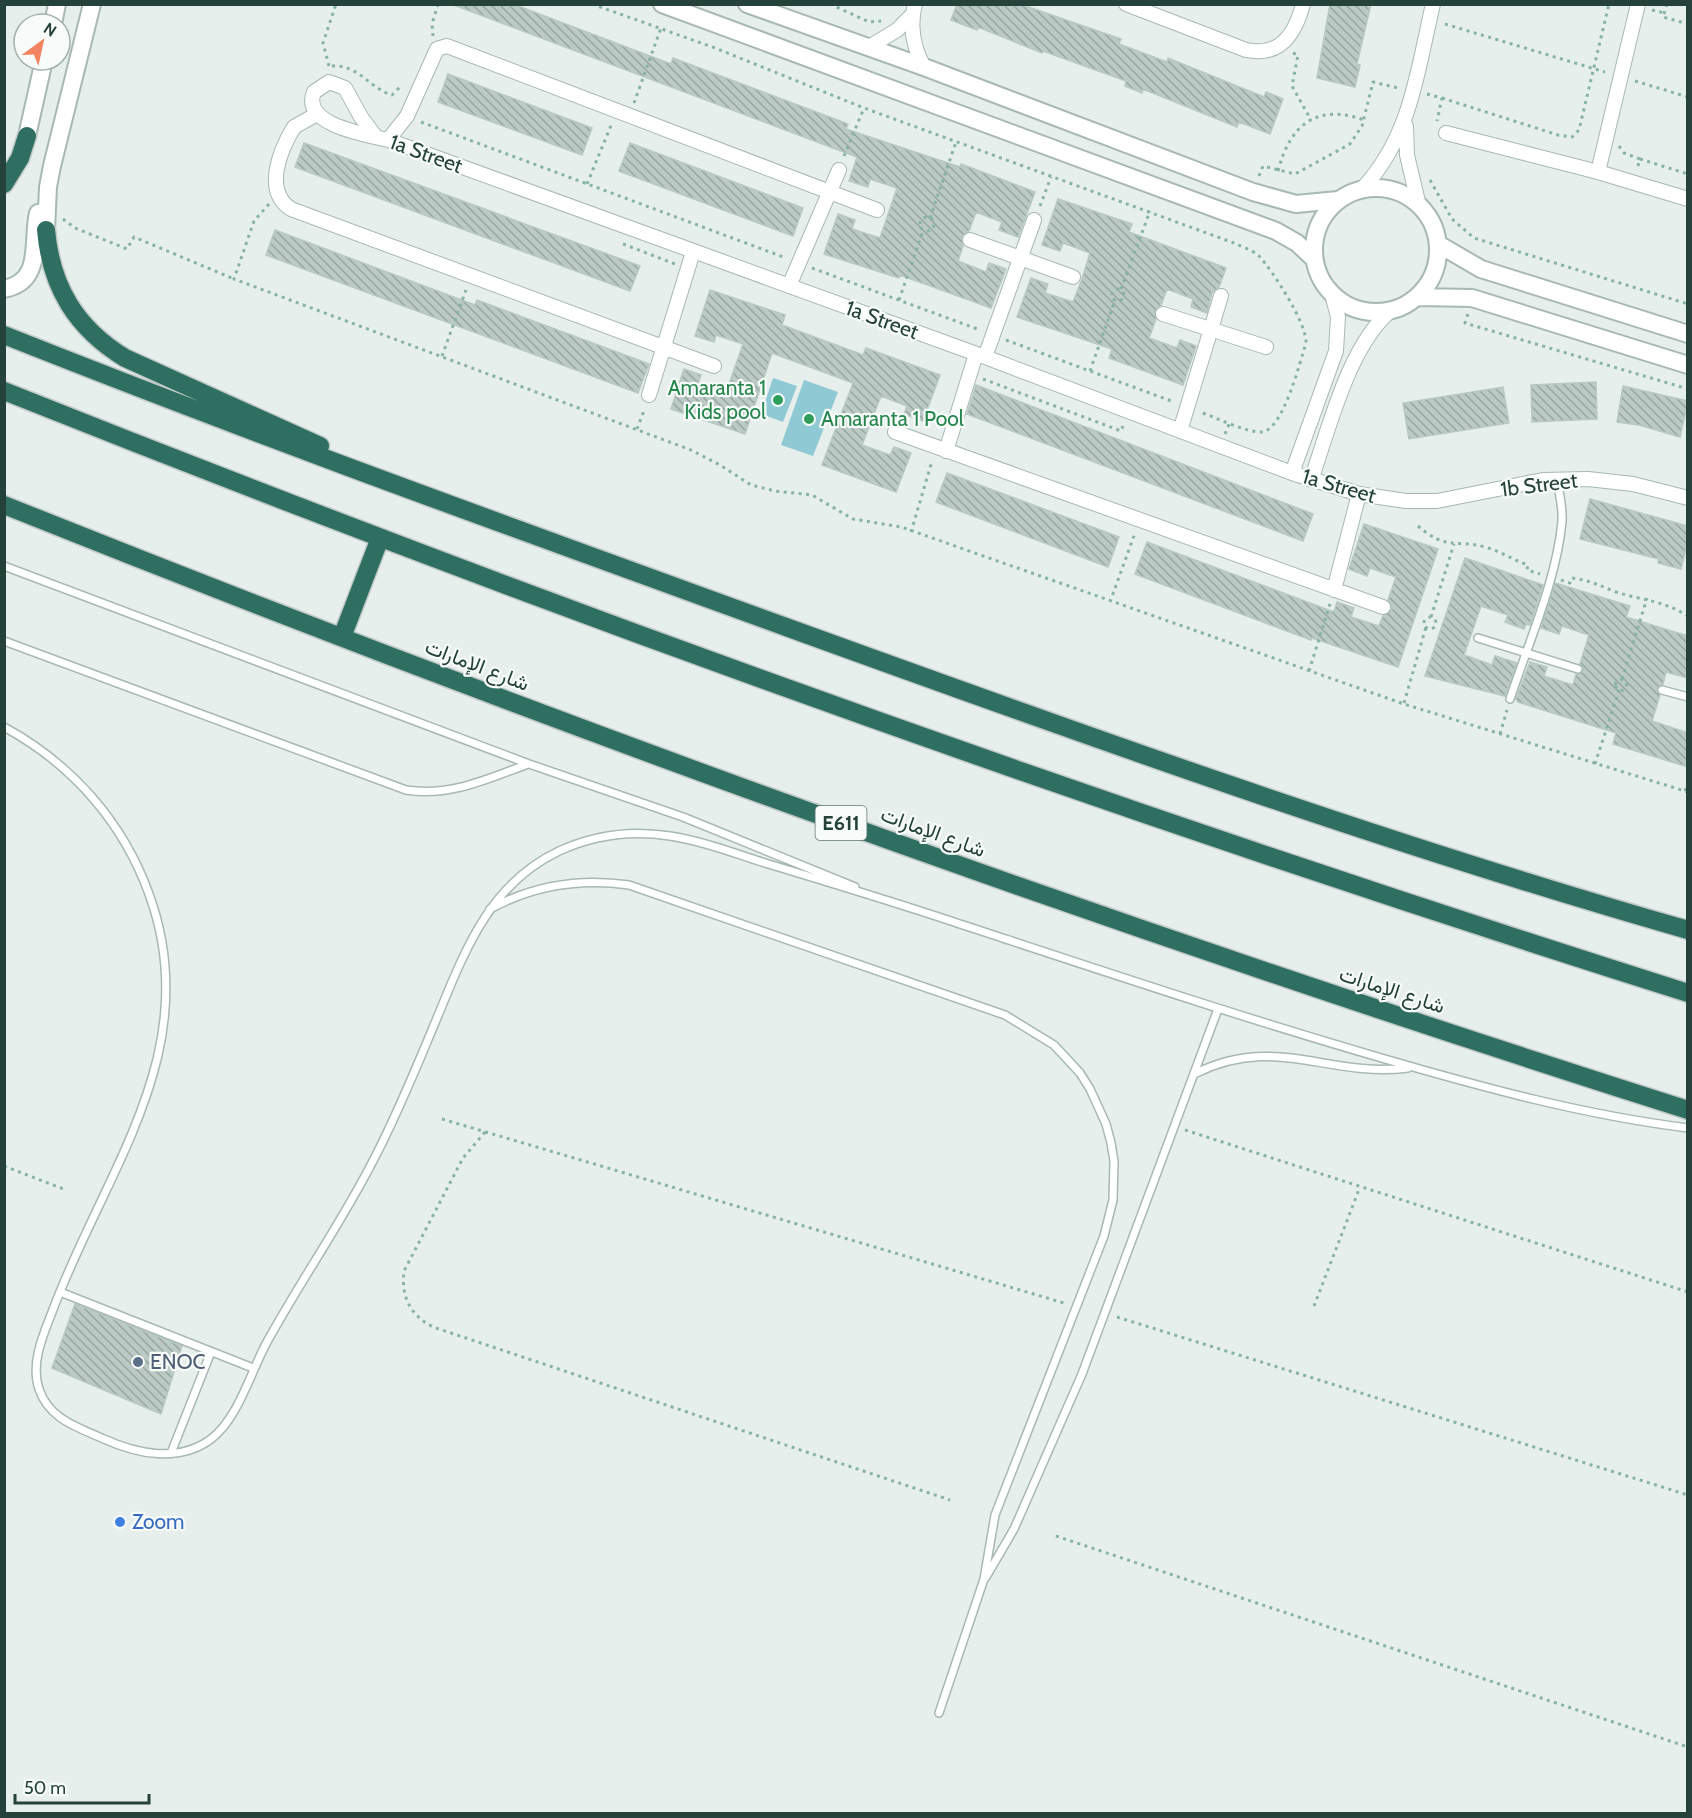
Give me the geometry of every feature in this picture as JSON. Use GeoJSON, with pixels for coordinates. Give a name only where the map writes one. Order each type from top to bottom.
{"type":"FeatureCollection","features":[{"type":"Feature","properties":{"kind":"highway"},"geometry":{"type":"LineString","coordinates":[[4,184],[20,158],[27,136]]}},
{"type":"Feature","properties":{"kind":"highway"},"geometry":{"type":"LineString","coordinates":[[46,230],[53,275],[62,296],[81,323],[105,347],[315,444],[356,471]]}},
{"type":"Feature","properties":{"kind":"highway"},"geometry":{"type":"LineString","coordinates":[[4,335],[356,471],[1128,749],[1448,856],[1688,930]]}},
{"type":"Feature","properties":{"kind":"highway"},"geometry":{"type":"LineString","coordinates":[[4,391],[380,538],[755,678],[1289,865],[1688,993]]}},
{"type":"Feature","properties":{"kind":"highway","name":"شارع الإمارات"},"geometry":{"type":"LineString","coordinates":[[4,505],[342,637],[694,770],[952,863],[1351,1000],[1688,1110]]}},
{"type":"Feature","properties":{"kind":"highway"},"geometry":{"type":"LineString","coordinates":[[342,637],[380,538]]}},
{"type":"Feature","properties":{"kind":"street"},"geometry":{"type":"LineString","coordinates":[[4,289],[24,280],[34,265],[37,216],[48,187],[92,4]]}},
{"type":"Feature","properties":{"kind":"street"},"geometry":{"type":"LineString","coordinates":[[662,4],[1276,231],[1297,243],[1314,260]]}},
{"type":"Feature","properties":{"kind":"street"},"geometry":{"type":"LineString","coordinates":[[747,4],[924,67],[1253,192],[1296,204],[1338,200],[1362,189],[1393,190],[1419,206],[1432,223],[1438,244],[1436,267],[1417,297]]}},
{"type":"Feature","properties":{"kind":"street"},"geometry":{"type":"LineString","coordinates":[[1126,4],[1246,50],[1263,52],[1279,47],[1296,28],[1303,4]]}},
{"type":"Feature","properties":{"kind":"street"},"geometry":{"type":"LineString","coordinates":[[1362,189],[1392,151],[1406,121],[1433,4]]}},
{"type":"Feature","properties":{"kind":"street"},"geometry":{"type":"LineString","coordinates":[[1598,172],[1647,6]]}},
{"type":"Feature","properties":{"kind":"street"},"geometry":{"type":"LineString","coordinates":[[869,47],[897,30],[914,10]]}},
{"type":"Feature","properties":{"kind":"street"},"geometry":{"type":"LineString","coordinates":[[914,10],[914,42],[924,67]]}},
{"type":"Feature","properties":{"kind":"street"},"geometry":{"type":"LineString","coordinates":[[382,138],[406,116],[437,49],[447,46],[878,210]]}},
{"type":"Feature","properties":{"kind":"street"},"geometry":{"type":"LineString","coordinates":[[27,136],[41,72]]}},
{"type":"Feature","properties":{"kind":"street","name":"1a Street"},"geometry":{"type":"LineString","coordinates":[[382,138],[354,105],[349,93],[340,84],[329,82],[314,92],[312,103],[317,114],[355,134],[382,138],[981,356],[1311,480],[1390,500]]}},
{"type":"Feature","properties":{"kind":"street"},"geometry":{"type":"LineString","coordinates":[[317,114],[300,121],[290,134],[275,178],[280,199],[291,209],[714,366]]}},
{"type":"Feature","properties":{"kind":"street"},"geometry":{"type":"LineString","coordinates":[[1406,121],[1407,155],[1419,206]]}},
{"type":"Feature","properties":{"kind":"street"},"geometry":{"type":"LineString","coordinates":[[1446,133],[1598,172],[1688,199]]}},
{"type":"Feature","properties":{"kind":"street"},"geometry":{"type":"LineString","coordinates":[[789,286],[839,170]]}},
{"type":"Feature","properties":{"kind":"street"},"geometry":{"type":"LineString","coordinates":[[46,230],[48,187]]}},
{"type":"Feature","properties":{"kind":"street"},"geometry":{"type":"LineString","coordinates":[[1292,473],[1336,351],[1338,317],[1332,294],[1317,272],[1313,246],[1320,220],[1338,200]]}},
{"type":"Feature","properties":{"kind":"street"},"geometry":{"type":"LineString","coordinates":[[941,449],[981,356],[993,335],[1034,220]]}},
{"type":"Feature","properties":{"kind":"street"},"geometry":{"type":"LineString","coordinates":[[970,240],[1073,277]]}},
{"type":"Feature","properties":{"kind":"street"},"geometry":{"type":"LineString","coordinates":[[1438,244],[1481,269],[1688,334]]}},
{"type":"Feature","properties":{"kind":"street"},"geometry":{"type":"LineString","coordinates":[[649,395],[693,252]]}},
{"type":"Feature","properties":{"kind":"street"},"geometry":{"type":"LineString","coordinates":[[1332,294],[1353,308],[1378,312],[1390,310],[1417,297],[1472,298],[1688,365]]}},
{"type":"Feature","properties":{"kind":"street"},"geometry":{"type":"LineString","coordinates":[[1180,431],[1221,296]]}},
{"type":"Feature","properties":{"kind":"street"},"geometry":{"type":"LineString","coordinates":[[1311,480],[1361,346],[1390,310]]}},
{"type":"Feature","properties":{"kind":"street"},"geometry":{"type":"LineString","coordinates":[[1163,314],[1266,347]]}},
{"type":"Feature","properties":{"kind":"street"},"geometry":{"type":"LineString","coordinates":[[895,432],[1383,608]]}},
{"type":"Feature","properties":{"kind":"street","name":"1b Street"},"geometry":{"type":"LineString","coordinates":[[1390,500],[1437,501],[1557,479],[1610,480],[1688,498]]}},
{"type":"Feature","properties":{"kind":"street"},"geometry":{"type":"LineString","coordinates":[[1334,590],[1359,494]]}},
{"type":"Feature","properties":{"kind":"lane"},"geometry":{"type":"LineString","coordinates":[[1510,699],[1550,577],[1561,527],[1562,511],[1557,479]]}},
{"type":"Feature","properties":{"kind":"lane"},"geometry":{"type":"LineString","coordinates":[[4,566],[529,764],[693,820],[887,900]]}},
{"type":"Feature","properties":{"kind":"lane"},"geometry":{"type":"LineString","coordinates":[[1478,638],[1578,669]]}},
{"type":"Feature","properties":{"kind":"lane"},"geometry":{"type":"LineString","coordinates":[[4,641],[405,790],[430,793],[456,790],[529,764]]}},
{"type":"Feature","properties":{"kind":"lane"},"geometry":{"type":"LineString","coordinates":[[1662,690],[1688,698]]}},
{"type":"Feature","properties":{"kind":"lane"},"geometry":{"type":"LineString","coordinates":[[4,727],[54,759],[105,811],[138,866],[154,908],[163,943],[167,979],[167,1015],[154,1078],[122,1156],[60,1292],[36,1361],[39,1390],[45,1403],[54,1414],[66,1422],[121,1447],[145,1453],[171,1453],[198,1447],[220,1432],[234,1410],[253,1368],[378,1151],[474,932],[487,911],[522,874],[566,848],[616,835],[641,833],[692,841],[887,900],[1218,1009],[1413,1067],[1556,1105],[1688,1128]]}},
{"type":"Feature","properties":{"kind":"lane"},"geometry":{"type":"LineString","coordinates":[[487,911],[525,893],[566,883],[608,882],[629,885],[1005,1015],[1047,1039],[1080,1073],[1099,1106],[1110,1143],[1114,1180],[1110,1218],[995,1515],[984,1579],[939,1713]]}},
{"type":"Feature","properties":{"kind":"lane"},"geometry":{"type":"LineString","coordinates":[[984,1579],[1014,1529],[1082,1374],[1218,1009]]}},
{"type":"Feature","properties":{"kind":"lane"},"geometry":{"type":"LineString","coordinates":[[1194,1074],[1225,1061],[1258,1055],[1288,1056],[1354,1069],[1413,1067]]}},
{"type":"Feature","properties":{"kind":"lane"},"geometry":{"type":"LineString","coordinates":[[60,1292],[253,1368]]}},
{"type":"Feature","properties":{"kind":"lane"},"geometry":{"type":"LineString","coordinates":[[171,1453],[211,1352]]}},
{"type":"Feature","properties":{"kind":"path"},"geometry":{"type":"LineString","coordinates":[[437,49],[432,24],[438,4]]}},
{"type":"Feature","properties":{"kind":"path"},"geometry":{"type":"LineString","coordinates":[[406,116],[1254,431],[1269,430],[1282,414],[1307,335],[1301,320],[1257,255],[1234,243],[864,108],[661,28],[592,4]]}},
{"type":"Feature","properties":{"kind":"path"},"geometry":{"type":"LineString","coordinates":[[830,4],[869,22],[888,18]]}},
{"type":"Feature","properties":{"kind":"path"},"geometry":{"type":"LineString","coordinates":[[1442,98],[1558,135],[1572,137],[1579,130],[1609,4]]}},
{"type":"Feature","properties":{"kind":"path"},"geometry":{"type":"LineString","coordinates":[[1667,4],[1664,17],[1688,24]]}},
{"type":"Feature","properties":{"kind":"path"},"geometry":{"type":"LineString","coordinates":[[1648,19],[1647,6],[1665,13]]}},
{"type":"Feature","properties":{"kind":"path"},"geometry":{"type":"LineString","coordinates":[[1443,23],[1688,97]]}},
{"type":"Feature","properties":{"kind":"path"},"geometry":{"type":"LineString","coordinates":[[587,185],[661,28]]}},
{"type":"Feature","properties":{"kind":"path"},"geometry":{"type":"LineString","coordinates":[[1279,47],[1298,55],[1292,86],[1311,120]]}},
{"type":"Feature","properties":{"kind":"path"},"geometry":{"type":"LineString","coordinates":[[330,66],[348,67],[382,91],[392,94],[406,80],[426,74]]}},
{"type":"Feature","properties":{"kind":"path"},"geometry":{"type":"LineString","coordinates":[[1627,78],[1636,70]]}},
{"type":"Feature","properties":{"kind":"path"},"geometry":{"type":"LineString","coordinates":[[1627,78],[1631,92]]}},
{"type":"Feature","properties":{"kind":"path"},"geometry":{"type":"LineString","coordinates":[[839,170],[864,108]]}},
{"type":"Feature","properties":{"kind":"path"},"geometry":{"type":"LineString","coordinates":[[1278,171],[1290,138],[1311,120],[1341,114],[1364,120]]}},
{"type":"Feature","properties":{"kind":"path"},"geometry":{"type":"LineString","coordinates":[[1619,137],[1619,147],[1624,153],[1688,174]]}},
{"type":"Feature","properties":{"kind":"path"},"geometry":{"type":"LineString","coordinates":[[923,231],[928,231],[934,225],[930,218],[956,142]]}},
{"type":"Feature","properties":{"kind":"path"},"geometry":{"type":"LineString","coordinates":[[1633,183],[1640,159]]}},
{"type":"Feature","properties":{"kind":"path"},"geometry":{"type":"LineString","coordinates":[[1034,220],[1051,177]]}},
{"type":"Feature","properties":{"kind":"path"},"geometry":{"type":"LineString","coordinates":[[234,279],[254,221],[262,210],[280,199]]}},
{"type":"Feature","properties":{"kind":"path"},"geometry":{"type":"LineString","coordinates":[[1115,300],[1119,301],[1125,296],[1121,288],[1150,212]]}},
{"type":"Feature","properties":{"kind":"path"},"geometry":{"type":"LineString","coordinates":[[61,217],[75,228],[128,249],[134,237],[234,279],[637,429],[706,457],[751,485],[775,491],[812,495],[853,519],[890,523],[1404,704],[1686,791],[1688,782]]}},
{"type":"Feature","properties":{"kind":"path"},"geometry":{"type":"LineString","coordinates":[[899,300],[923,231],[919,223],[925,217],[930,218]]}},
{"type":"Feature","properties":{"kind":"path"},"geometry":{"type":"LineString","coordinates":[[442,356],[471,276]]}},
{"type":"Feature","properties":{"kind":"path"},"geometry":{"type":"LineString","coordinates":[[1090,371],[1115,300],[1112,298],[1114,290],[1121,288]]}},
{"type":"Feature","properties":{"kind":"path"},"geometry":{"type":"LineString","coordinates":[[637,429],[649,395]]}},
{"type":"Feature","properties":{"kind":"path"},"geometry":{"type":"LineString","coordinates":[[911,532],[941,449]]}},
{"type":"Feature","properties":{"kind":"path"},"geometry":{"type":"LineString","coordinates":[[1110,602],[1139,520]]}},
{"type":"Feature","properties":{"kind":"path"},"geometry":{"type":"LineString","coordinates":[[1404,704],[1426,627],[1425,620],[1431,617],[1454,544]]}},
{"type":"Feature","properties":{"kind":"path"},"geometry":{"type":"LineString","coordinates":[[1310,671],[1334,590]]}},
{"type":"Feature","properties":{"kind":"path"},"geometry":{"type":"LineString","coordinates":[[1619,690],[1615,685],[1622,679],[1647,598]]}},
{"type":"Feature","properties":{"kind":"path"},"geometry":{"type":"LineString","coordinates":[[1426,627],[1436,626],[1435,619],[1431,617]]}},
{"type":"Feature","properties":{"kind":"path"},"geometry":{"type":"LineString","coordinates":[[1595,764],[1619,690],[1626,684],[1622,679]]}},
{"type":"Feature","properties":{"kind":"path"},"geometry":{"type":"LineString","coordinates":[[1500,734],[1510,699]]}},
{"type":"Feature","properties":{"kind":"path"},"geometry":{"type":"LineString","coordinates":[[1174,1127],[1688,1292]]}},
{"type":"Feature","properties":{"kind":"path"},"geometry":{"type":"LineString","coordinates":[[484,1132],[463,1158],[404,1271],[403,1292],[406,1301],[424,1323],[950,1500]]}},
{"type":"Feature","properties":{"kind":"path"},"geometry":{"type":"LineString","coordinates":[[4,1174],[6,1167],[66,1190]]}},
{"type":"Feature","properties":{"kind":"path"},"geometry":{"type":"LineString","coordinates":[[1314,1306],[1360,1187]]}},
{"type":"Feature","properties":{"kind":"path"},"geometry":{"type":"LineString","coordinates":[[1056,1536],[1688,1747]]}},
{"type":"Feature","properties":{"kind":"water","name":"Amaranta 1 Kids pool"},"geometry":{"type":"Polygon","coordinates":[[[773,378],[797,386],[783,422],[761,414],[773,378]]]}},
{"type":"Feature","properties":{"kind":"water","name":"Amaranta 1 Pool"},"geometry":{"type":"Polygon","coordinates":[[[804,380],[838,392],[813,456],[781,445],[804,380]]]}},
{"type":"Feature","properties":{"kind":"building"},"geometry":{"type":"Polygon","coordinates":[[[451,4],[513,4],[671,64],[673,58],[848,124],[846,129],[960,167],[961,164],[1035,192],[1018,237],[999,230],[1002,222],[976,212],[969,231],[962,236],[963,246],[958,261],[986,272],[989,263],[1006,269],[991,308],[900,275],[899,278],[824,254],[838,214],[855,220],[852,229],[880,238],[897,188],[870,179],[868,187],[849,181],[857,157],[451,4]]]}},
{"type":"Feature","properties":{"kind":"building"},"geometry":{"type":"Polygon","coordinates":[[[957,4],[1020,4],[1121,39],[1119,44],[1167,62],[1168,58],[1264,97],[1266,92],[1283,99],[1270,134],[1239,122],[1237,127],[1143,89],[1142,93],[1125,86],[1126,81],[1043,51],[1042,53],[978,27],[977,30],[951,20],[957,4]]]}},
{"type":"Feature","properties":{"kind":"building"},"geometry":{"type":"Polygon","coordinates":[[[1330,4],[1371,4],[1357,64],[1360,65],[1355,87],[1317,78],[1330,4]]]}},
{"type":"Feature","properties":{"kind":"building"},"geometry":{"type":"Polygon","coordinates":[[[448,74],[592,128],[582,155],[438,102],[448,74]]]}},
{"type":"Feature","properties":{"kind":"building"},"geometry":{"type":"Polygon","coordinates":[[[304,143],[640,266],[630,291],[295,167],[304,143]]]}},
{"type":"Feature","properties":{"kind":"building"},"geometry":{"type":"Polygon","coordinates":[[[630,143],[803,208],[793,236],[619,171],[630,143]]]}},
{"type":"Feature","properties":{"kind":"building"},"geometry":{"type":"Polygon","coordinates":[[[1058,199],[1132,224],[1129,232],[1226,268],[1219,287],[1212,293],[1207,313],[1191,307],[1193,299],[1167,289],[1161,305],[1155,311],[1156,319],[1149,338],[1177,348],[1180,340],[1196,346],[1183,385],[1109,358],[1112,349],[1017,317],[1031,278],[1048,284],[1045,293],[1073,302],[1082,279],[1090,253],[1063,243],[1060,251],[1042,245],[1058,199]]]}},
{"type":"Feature","properties":{"kind":"building"},"geometry":{"type":"Polygon","coordinates":[[[275,230],[475,305],[477,300],[649,364],[638,393],[266,255],[275,230]]]}},
{"type":"Feature","properties":{"kind":"building"},"geometry":{"type":"Polygon","coordinates":[[[710,290],[785,315],[782,325],[863,355],[866,348],[940,375],[923,421],[904,414],[907,406],[881,396],[862,445],[890,455],[894,447],[911,453],[896,492],[822,465],[853,383],[772,353],[745,434],[671,409],[684,369],[701,375],[698,384],[726,393],[743,344],[716,335],[714,342],[695,336],[710,290]]]}},
{"type":"Feature","properties":{"kind":"building"},"geometry":{"type":"Polygon","coordinates":[[[1596,382],[1597,419],[1532,422],[1531,385],[1596,382]]]}},
{"type":"Feature","properties":{"kind":"building"},"geometry":{"type":"Polygon","coordinates":[[[976,385],[1313,514],[1303,541],[967,414],[976,385]]]}},
{"type":"Feature","properties":{"kind":"building"},"geometry":{"type":"Polygon","coordinates":[[[1623,386],[1688,401],[1680,437],[1639,425],[1617,422],[1623,386]]]}},
{"type":"Feature","properties":{"kind":"building"},"geometry":{"type":"Polygon","coordinates":[[[1503,387],[1509,423],[1409,439],[1403,403],[1503,387]]]}},
{"type":"Feature","properties":{"kind":"building"},"geometry":{"type":"Polygon","coordinates":[[[947,473],[1119,537],[1108,567],[936,502],[947,473]]]}},
{"type":"Feature","properties":{"kind":"building"},"geometry":{"type":"Polygon","coordinates":[[[1590,499],[1688,526],[1688,541],[1681,569],[1658,563],[1659,559],[1580,539],[1590,499]]]}},
{"type":"Feature","properties":{"kind":"building"},"geometry":{"type":"Polygon","coordinates":[[[1364,524],[1438,549],[1398,667],[1312,638],[1311,640],[1135,574],[1147,542],[1334,612],[1337,602],[1354,608],[1351,617],[1379,626],[1383,616],[1392,609],[1388,600],[1396,577],[1370,568],[1367,576],[1349,569],[1364,524]]]}},
{"type":"Feature","properties":{"kind":"building"},"geometry":{"type":"Polygon","coordinates":[[[1465,558],[1543,585],[1530,625],[1526,624],[1524,629],[1505,622],[1508,615],[1481,606],[1464,655],[1492,665],[1495,656],[1517,663],[1505,696],[1425,676],[1465,558]]]}},
{"type":"Feature","properties":{"kind":"building"},"geometry":{"type":"Polygon","coordinates":[[[1555,583],[1630,606],[1626,617],[1688,636],[1688,678],[1666,672],[1663,684],[1657,688],[1660,695],[1652,721],[1688,733],[1688,767],[1613,744],[1616,733],[1518,702],[1516,699],[1530,662],[1547,667],[1544,676],[1573,685],[1576,674],[1583,671],[1580,664],[1589,635],[1562,626],[1559,634],[1541,628],[1555,583]]]}},
{"type":"Feature","properties":{"kind":"building"},"geometry":{"type":"Polygon","coordinates":[[[75,1304],[182,1346],[161,1414],[52,1368],[75,1304]]]}},
{"type":"Feature","properties":{"kind":"place","name":"Amaranta 1 Kids pool"},"geometry":{"type":"Point","coordinates":[778,400]}},
{"type":"Feature","properties":{"kind":"place","name":"Amaranta 1 Pool"},"geometry":{"type":"Point","coordinates":[809,419]}},
{"type":"Feature","properties":{"kind":"place","name":"ENOC"},"geometry":{"type":"Point","coordinates":[138,1362]}},
{"type":"Feature","properties":{"kind":"place","name":"Zoom"},"geometry":{"type":"Point","coordinates":[120,1522]}}]}
